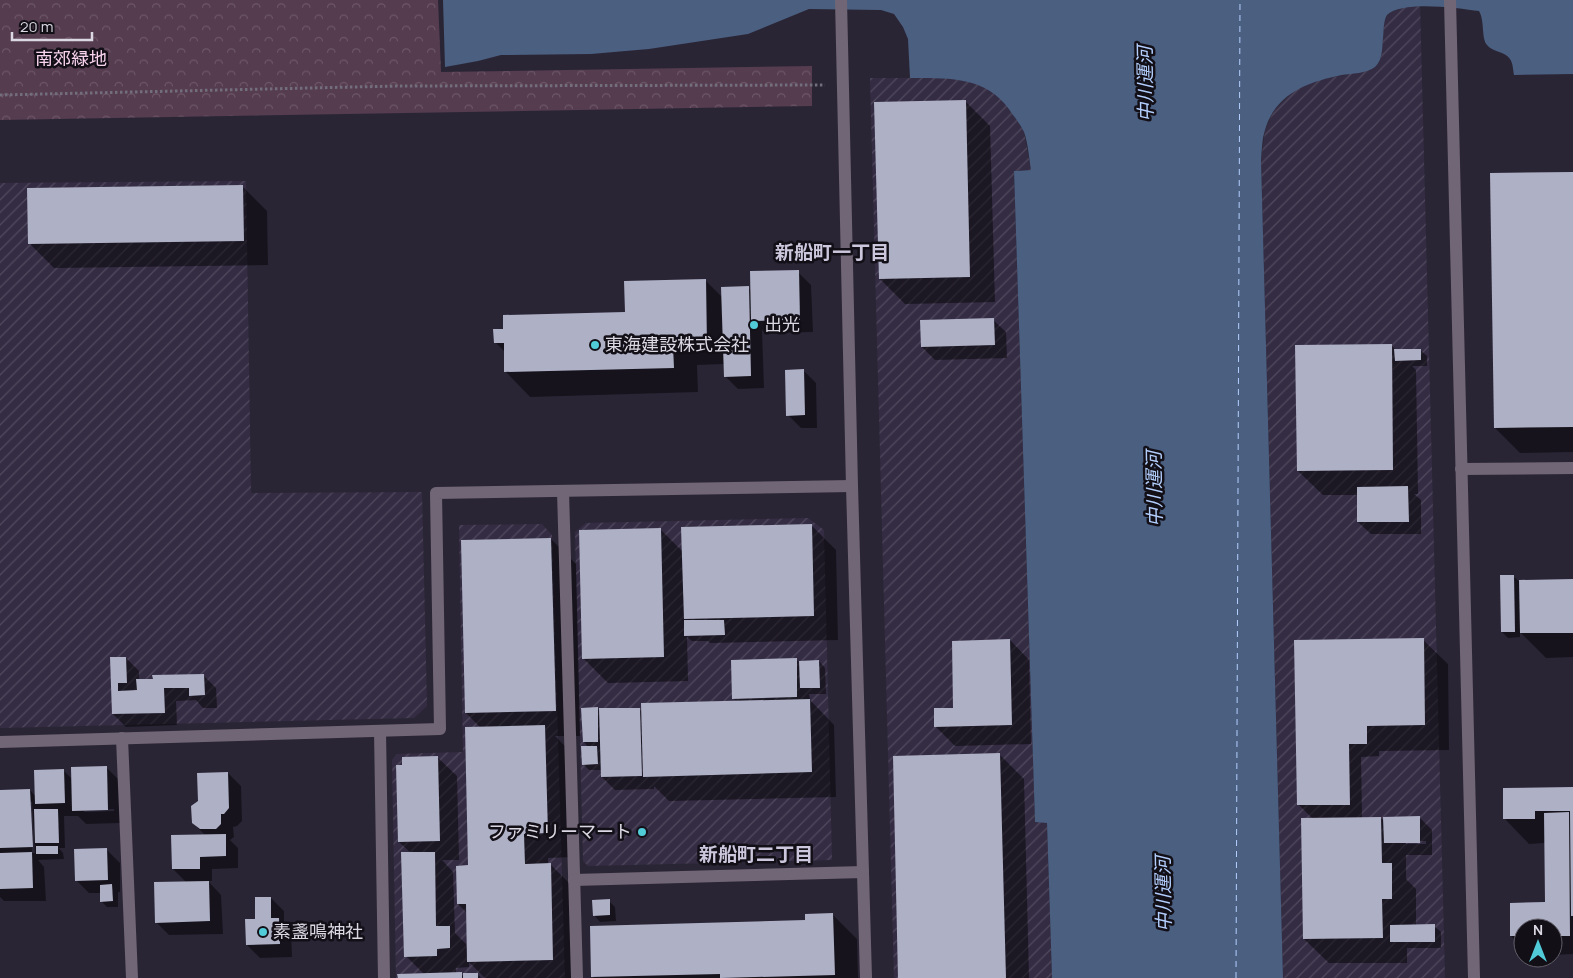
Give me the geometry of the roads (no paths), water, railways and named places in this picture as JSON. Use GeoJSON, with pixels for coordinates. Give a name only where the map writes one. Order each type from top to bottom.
{"type":"FeatureCollection","features":[{"type":"Feature","properties":{"kind":"street"},"geometry":{"type":"LineString","coordinates":[[841,0],[866,978]]}},
{"type":"Feature","properties":{"kind":"street"},"geometry":{"type":"LineString","coordinates":[[1450,0],[1474,978]]}},
{"type":"Feature","properties":{"kind":"street"},"geometry":{"type":"LineString","coordinates":[[1461,469],[1573,468]]}},
{"type":"Feature","properties":{"kind":"street"},"geometry":{"type":"LineString","coordinates":[[0,742],[440,729],[436,494],[852,486]]}},
{"type":"Feature","properties":{"kind":"street"},"geometry":{"type":"LineString","coordinates":[[563,491],[577,978]]}},
{"type":"Feature","properties":{"kind":"street"},"geometry":{"type":"LineString","coordinates":[[380,731],[384,978]]}},
{"type":"Feature","properties":{"kind":"street"},"geometry":{"type":"LineString","coordinates":[[122,738],[132,978]]}},
{"type":"Feature","properties":{"kind":"street"},"geometry":{"type":"LineString","coordinates":[[574,880],[863,872]]}},
{"type":"Feature","properties":{"kind":"water","name":"中川運河"},"geometry":{"type":"Polygon","coordinates":[[[443,0],[1573,0],[1573,74],[1514,75],[1512,62],[1508,56],[1492,49],[1485,42],[1479,11],[1431,6],[1417,6],[1394,10],[1387,15],[1384,24],[1381,57],[1375,67],[1363,72],[1317,81],[1295,91],[1277,107],[1270,117],[1265,130],[1261,160],[1283,978],[1052,978],[1047,823],[1035,822],[1014,171],[1031,170],[1024,132],[1003,102],[981,86],[968,82],[940,78],[910,78],[908,39],[903,27],[894,14],[881,10],[809,9],[748,34],[649,49],[591,54],[501,55],[445,67],[443,0]]]}},
{"type":"Feature","properties":{"kind":"place","name":"出光"},"geometry":{"type":"Point","coordinates":[754,325]}},
{"type":"Feature","properties":{"kind":"place","name":"東海建設株式会社"},"geometry":{"type":"Point","coordinates":[595,345]}},
{"type":"Feature","properties":{"kind":"place","name":"ファミリーマート"},"geometry":{"type":"Point","coordinates":[642,832]}},
{"type":"Feature","properties":{"kind":"place","name":"素盞鳴神社"},"geometry":{"type":"Point","coordinates":[263,932]}},
{"type":"Feature","properties":{"kind":"district","name":"新船町一丁目"},"geometry":{"type":"Point","coordinates":[832,252]}},
{"type":"Feature","properties":{"kind":"district","name":"新船町二丁目"},"geometry":{"type":"Point","coordinates":[756,854]}},
{"type":"Feature","properties":{"kind":"park label","name":"南郊緑地"},"geometry":{"type":"Point","coordinates":[71,59]}}]}
